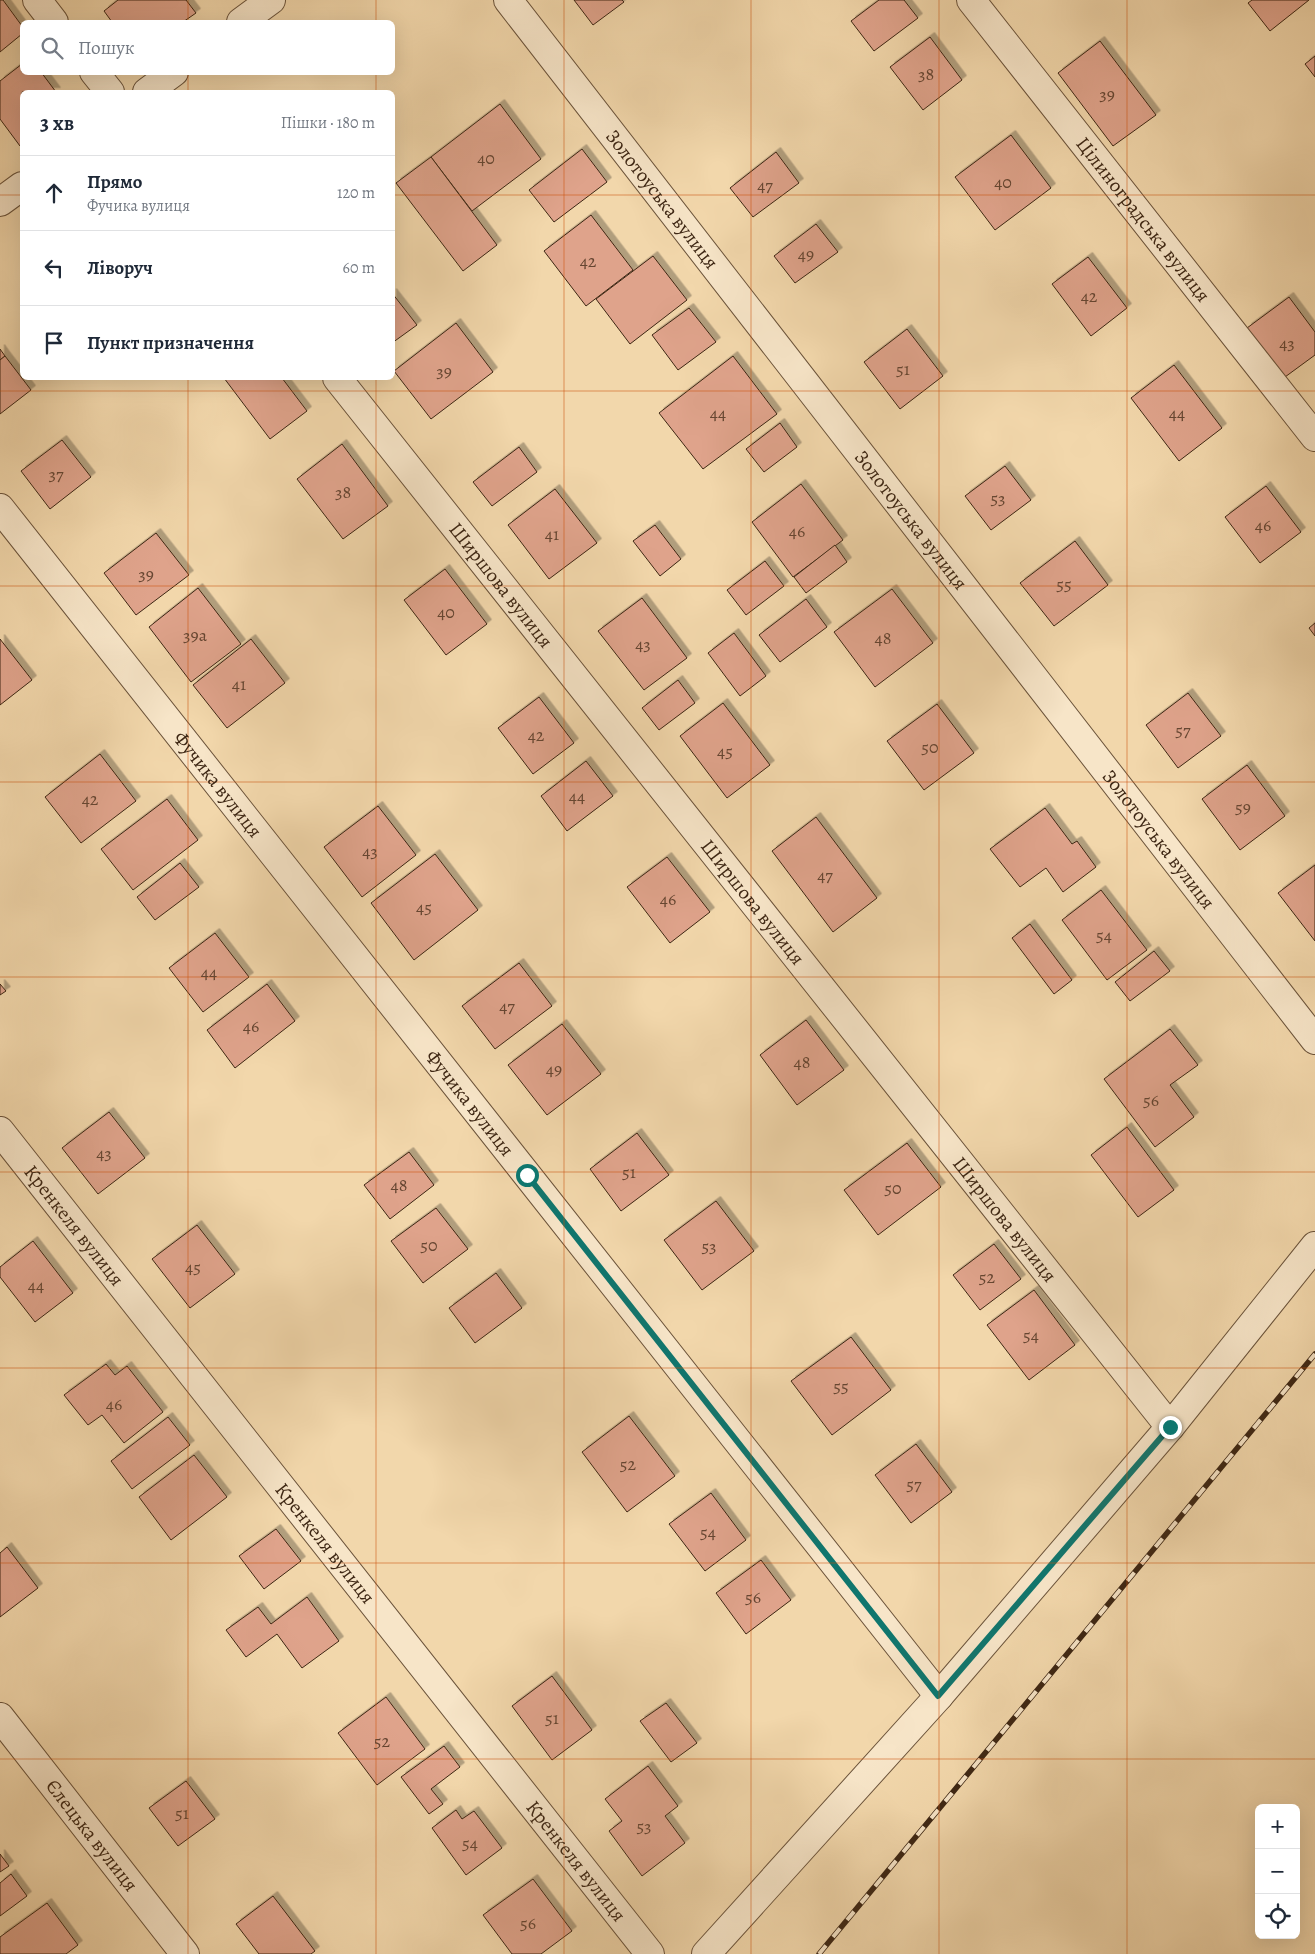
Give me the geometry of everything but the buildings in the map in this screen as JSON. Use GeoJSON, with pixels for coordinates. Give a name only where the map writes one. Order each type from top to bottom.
{"type":"FeatureCollection","features":[{"type":"Feature","properties":{"kind":"street"},"geometry":{"type":"LineString","coordinates":[[36,0],[52,20]]}},
{"type":"Feature","properties":{"kind":"street"},"geometry":{"type":"LineString","coordinates":[[244,20],[271,0]]}},
{"type":"Feature","properties":{"kind":"street","name":"Золотоуська вулиця"},"geometry":{"type":"LineString","coordinates":[[508,0],[1315,1040]]}},
{"type":"Feature","properties":{"kind":"street","name":"Цілиноградська вулиця"},"geometry":{"type":"LineString","coordinates":[[972,0],[1315,437]]}},
{"type":"Feature","properties":{"kind":"street"},"geometry":{"type":"LineString","coordinates":[[96,75],[108,90]]}},
{"type":"Feature","properties":{"kind":"street"},"geometry":{"type":"LineString","coordinates":[[151,90],[170,75]]}},
{"type":"Feature","properties":{"kind":"street"},"geometry":{"type":"LineString","coordinates":[[0,202],[20,187]]}},
{"type":"Feature","properties":{"kind":"street","name":"Ширшова вулиця"},"geometry":{"type":"LineString","coordinates":[[338,380],[1170,1427]]}},
{"type":"Feature","properties":{"kind":"street","name":"Фучика вулиця"},"geometry":{"type":"LineString","coordinates":[[0,508],[938,1696]]}},
{"type":"Feature","properties":{"kind":"street","name":"Кренкеля вулиця"},"geometry":{"type":"LineString","coordinates":[[0,1132],[650,1954]]}},
{"type":"Feature","properties":{"kind":"street"},"geometry":{"type":"LineString","coordinates":[[706,1954],[938,1696],[1170,1427],[1315,1246]]}},
{"type":"Feature","properties":{"kind":"street","name":"Єлецька вулиця"},"geometry":{"type":"LineString","coordinates":[[0,1717],[186,1954]]}},
{"type":"Feature","properties":{"kind":"railway"},"geometry":{"type":"LineString","coordinates":[[819,1954],[1315,1354]]}},
{"type":"Feature","properties":{"kind":"route"},"geometry":{"type":"LineString","coordinates":[[527,1175],[938,1696],[1170,1427]]}}]}
